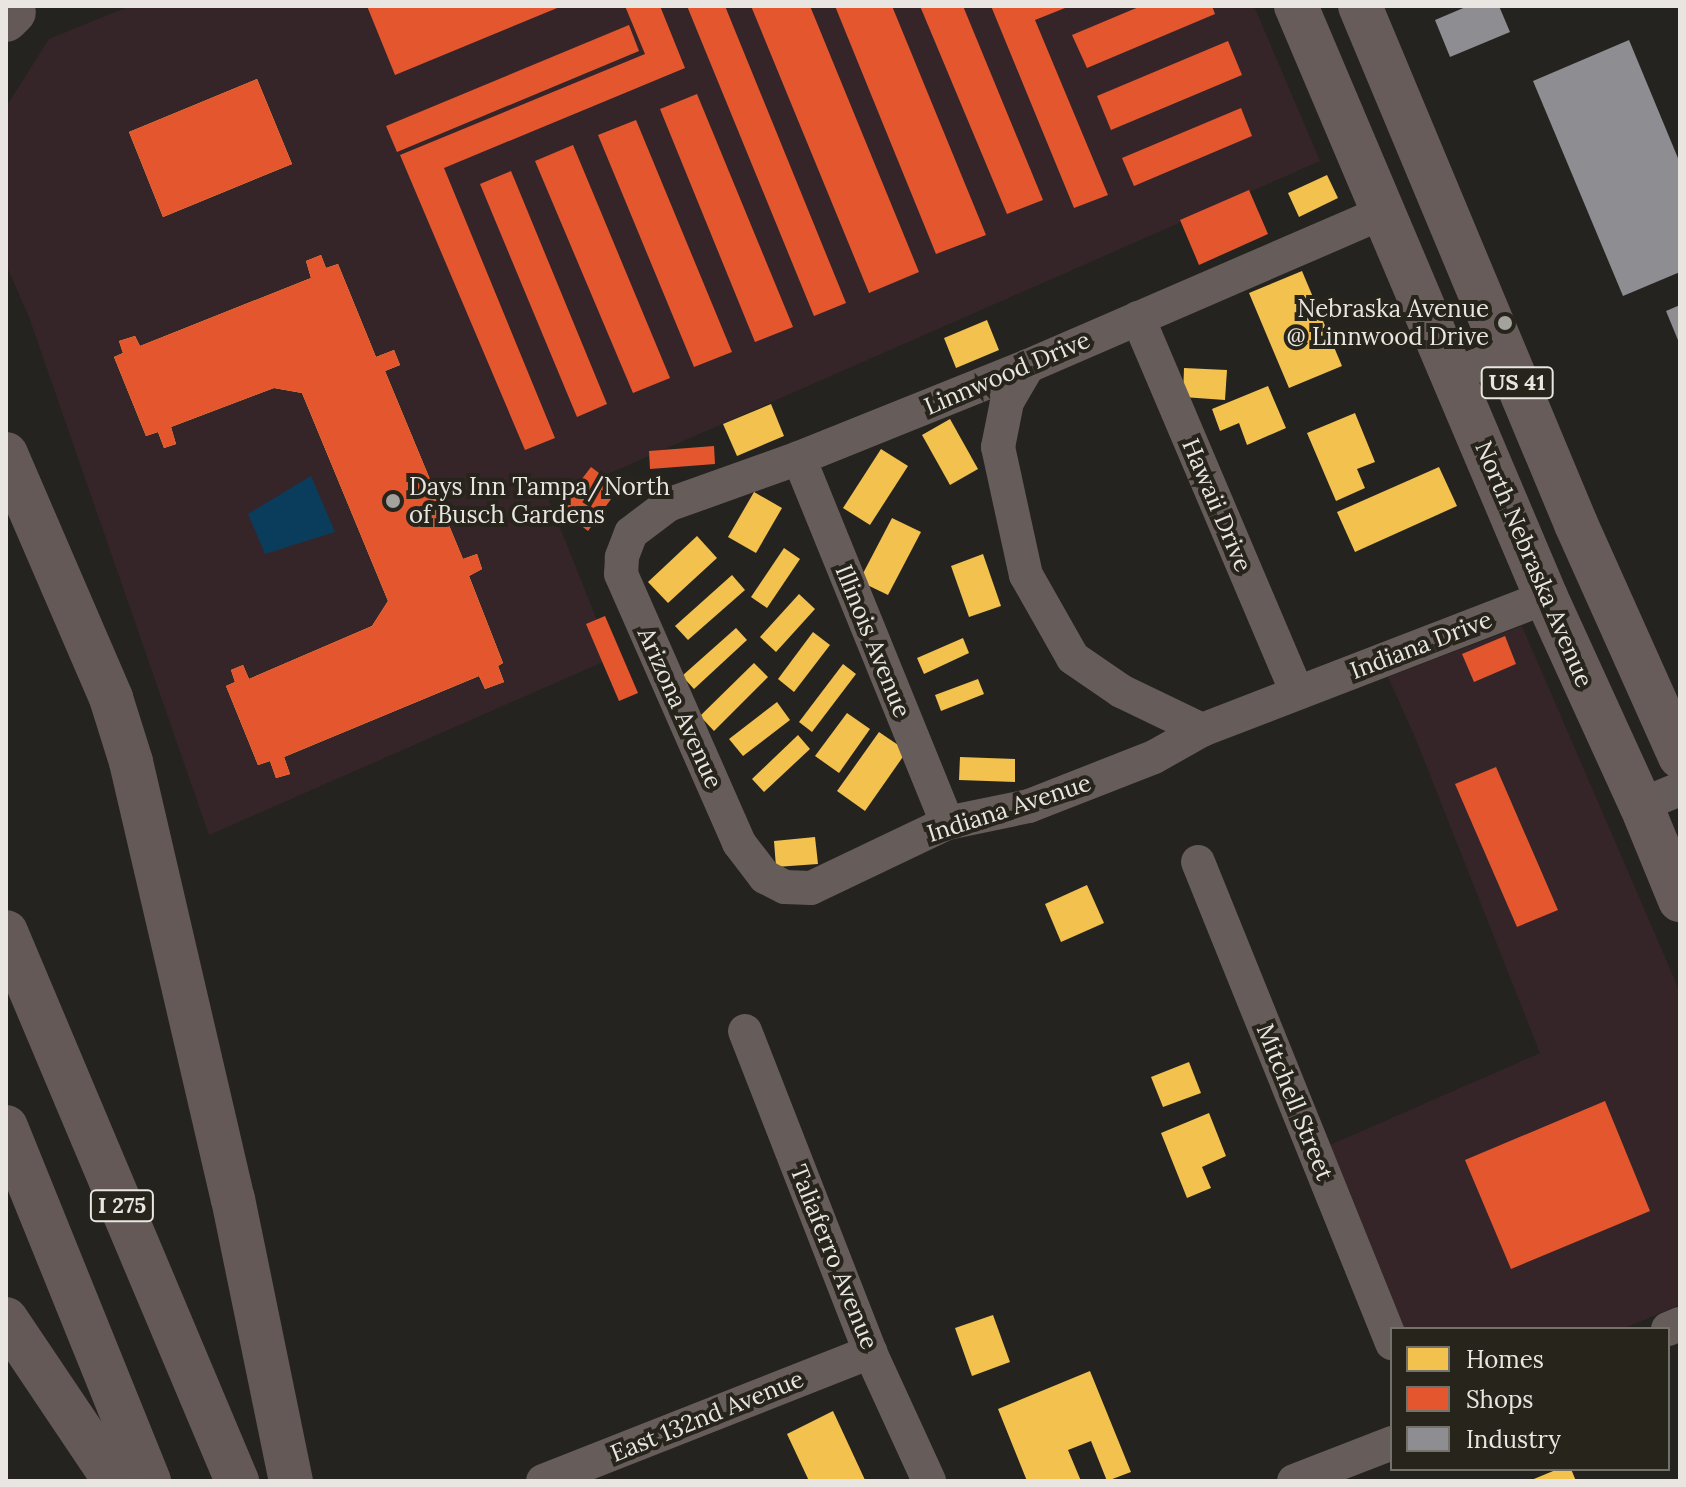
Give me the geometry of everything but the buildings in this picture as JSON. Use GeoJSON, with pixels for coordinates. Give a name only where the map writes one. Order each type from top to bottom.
{"type":"FeatureCollection","features":[{"type":"Feature","properties":{"kind":"highway"},"geometry":{"type":"LineString","coordinates":[[6,454],[111,698],[131,762],[233,1199],[291,1481]]}},
{"type":"Feature","properties":{"kind":"highway","name":"I 275"},"geometry":{"type":"LineString","coordinates":[[6,932],[237,1481]]}},
{"type":"Feature","properties":{"kind":"highway"},"geometry":{"type":"LineString","coordinates":[[6,1127],[149,1481]]}},
{"type":"Feature","properties":{"kind":"highway"},"geometry":{"type":"LineString","coordinates":[[6,1319],[115,1481]]}},
{"type":"Feature","properties":{"kind":"main road","name":"North Nebraska Avenue"},"geometry":{"type":"LineString","coordinates":[[1296,6],[1546,597],[1661,797],[1680,900]]}},
{"type":"Feature","properties":{"kind":"main road","name":"US 41"},"geometry":{"type":"LineString","coordinates":[[1360,6],[1505,354],[1680,757]]}},
{"type":"Feature","properties":{"kind":"street","name":"Linnwood Drive"},"geometry":{"type":"LineString","coordinates":[[631,533],[668,505],[799,458],[1028,366],[1384,212]]}},
{"type":"Feature","properties":{"kind":"street","name":"Hawaii Drive"},"geometry":{"type":"LineString","coordinates":[[1138,318],[1297,692]]}},
{"type":"Feature","properties":{"kind":"street"},"geometry":{"type":"LineString","coordinates":[[1453,375],[1505,354]]}},
{"type":"Feature","properties":{"kind":"street"},"geometry":{"type":"LineString","coordinates":[[1028,366],[1007,402],[998,447],[1026,575],[1073,658],[1121,691],[1202,730]]}},
{"type":"Feature","properties":{"kind":"street","name":"Illinois Avenue"},"geometry":{"type":"LineString","coordinates":[[799,458],[947,823]]}},
{"type":"Feature","properties":{"kind":"street","name":"Arizona Avenue"},"geometry":{"type":"LineString","coordinates":[[631,533],[622,557],[621,574],[739,843],[765,877]]}},
{"type":"Feature","properties":{"kind":"street","name":"Indiana Drive"},"geometry":{"type":"LineString","coordinates":[[1297,692],[1546,597]]}},
{"type":"Feature","properties":{"kind":"street","name":"Indiana Avenue"},"geometry":{"type":"LineString","coordinates":[[765,877],[785,887],[811,888],[947,823],[1029,806],[1154,757],[1202,730],[1297,692]]}},
{"type":"Feature","properties":{"kind":"street","name":"Mitchell Street"},"geometry":{"type":"LineString","coordinates":[[1198,862],[1390,1338]]}},
{"type":"Feature","properties":{"kind":"street","name":"Taliaferro Avenue"},"geometry":{"type":"LineString","coordinates":[[745,1031],[870,1352],[929,1481]]}},
{"type":"Feature","properties":{"kind":"street","name":"East 132nd Avenue"},"geometry":{"type":"LineString","coordinates":[[543,1481],[870,1352]]}},
{"type":"Feature","properties":{"kind":"street"},"geometry":{"type":"LineString","coordinates":[[1294,1481],[1390,1444]]}},
{"type":"Feature","properties":{"kind":"shaded area"},"geometry":{"type":"Polygon","coordinates":[[[130,6],[1254,6],[1320,161],[549,500],[612,658],[209,835],[29,317],[6,265],[6,107],[49,39],[130,6]]]}},
{"type":"Feature","properties":{"kind":"shaded area"},"geometry":{"type":"Polygon","coordinates":[[[1522,626],[1680,992],[1680,1305],[1627,1327],[1403,1327],[1330,1145],[1540,1053],[1415,737],[1388,677],[1522,626]]]}},
{"type":"Feature","properties":{"kind":"water"},"geometry":{"type":"Polygon","coordinates":[[[311,476],[335,532],[265,554],[248,514],[311,476]]]}},
{"type":"Feature","properties":{"kind":"place","name":"Nebraska Avenue @ Linnwood Drive"},"geometry":{"type":"Point","coordinates":[1505,323]}},
{"type":"Feature","properties":{"kind":"place","name":"Days Inn Tampa/North of Busch Gardens"},"geometry":{"type":"Point","coordinates":[393,501]}}]}
